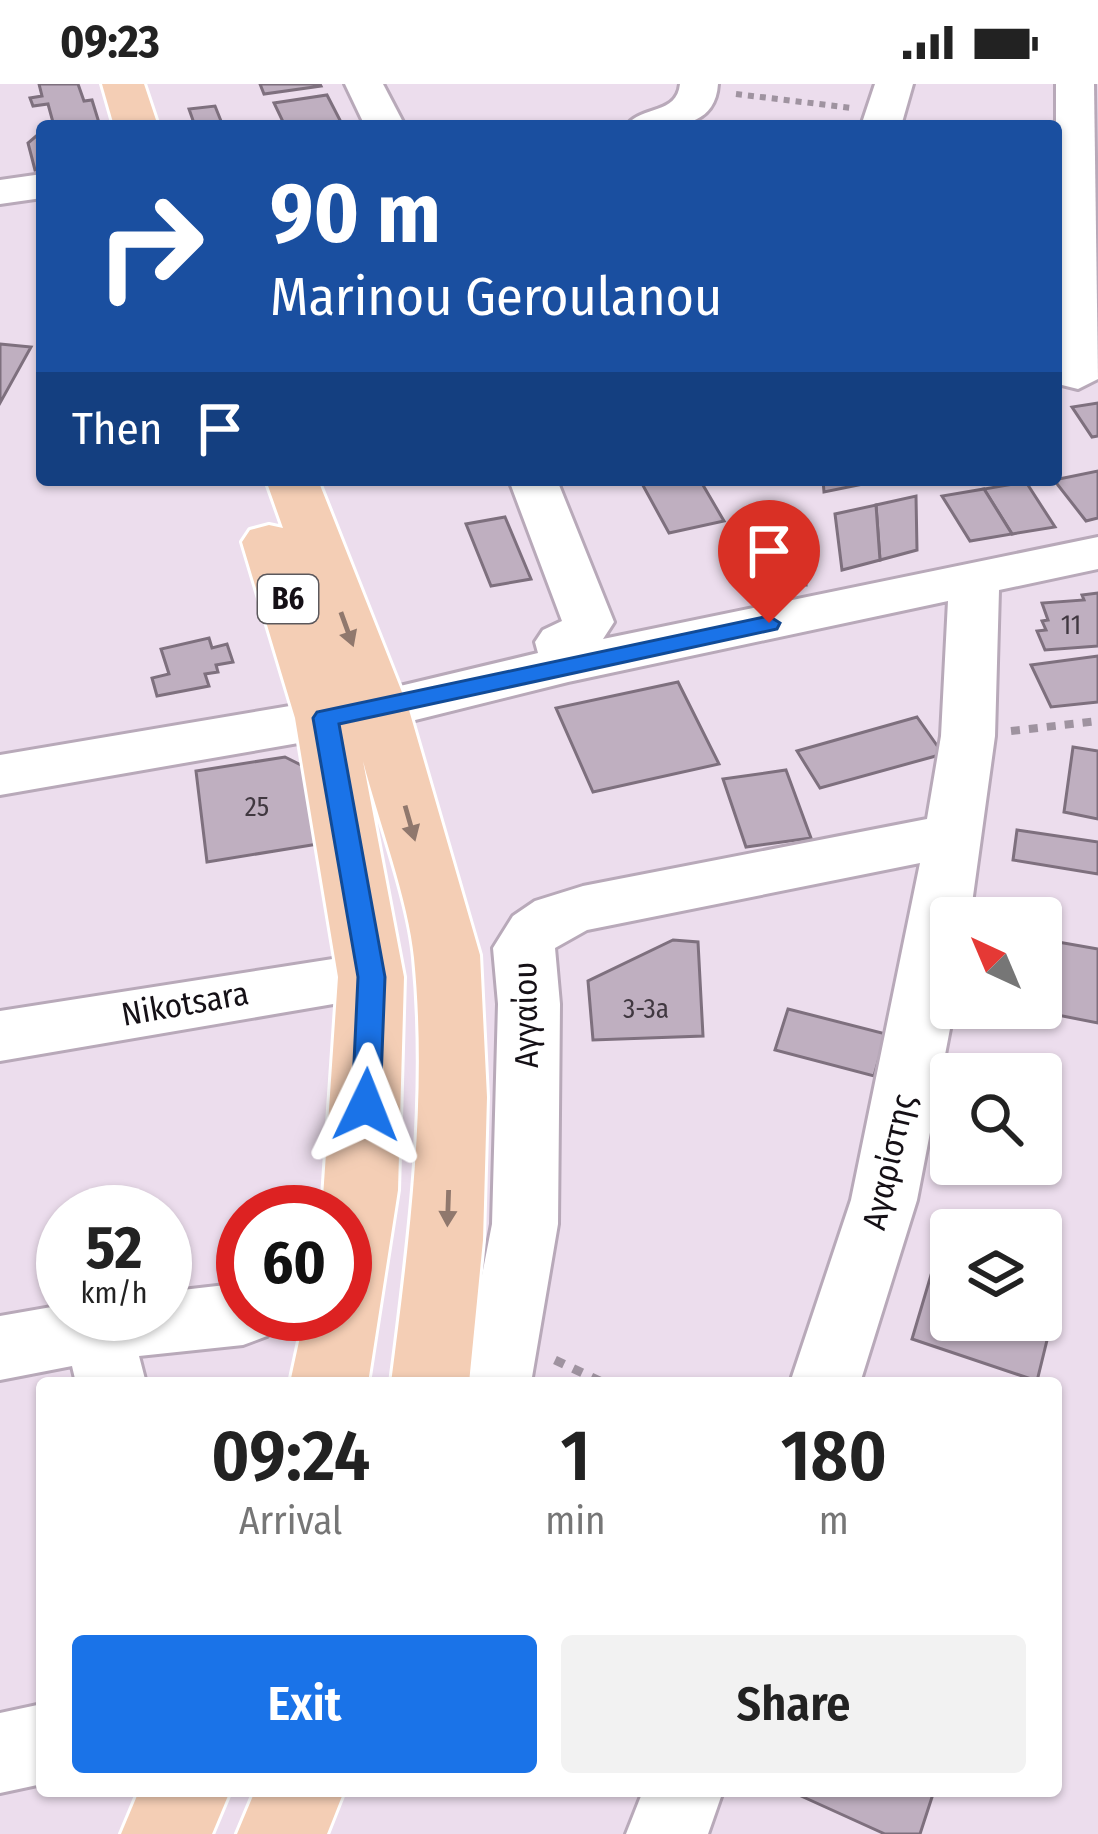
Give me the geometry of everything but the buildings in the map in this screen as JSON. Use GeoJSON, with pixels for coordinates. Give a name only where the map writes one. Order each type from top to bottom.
{"type":"FeatureCollection","features":[{"type":"Feature","properties":{"kind":"main road"},"geometry":{"type":"LineString","coordinates":[[123,84],[134,120]]}},
{"type":"Feature","properties":{"kind":"main road"},"geometry":{"type":"LineString","coordinates":[[157,84],[167,120]]}},
{"type":"Feature","properties":{"kind":"main road","name":"B6"},"geometry":{"type":"LineString","coordinates":[[252,486],[352,714],[447,955],[452,1097],[446,1240],[431,1377]]}},
{"type":"Feature","properties":{"kind":"main road","name":"B6"},"geometry":{"type":"LineString","coordinates":[[294,486],[352,714],[371,977],[362,1185]]}},
{"type":"Feature","properties":{"kind":"main road"},"geometry":{"type":"LineString","coordinates":[[330,1377],[338,1341]]}},
{"type":"Feature","properties":{"kind":"main road"},"geometry":{"type":"LineString","coordinates":[[166,1834],[183,1797]]}},
{"type":"Feature","properties":{"kind":"main road"},"geometry":{"type":"LineString","coordinates":[[282,1834],[297,1797]]}},
{"type":"Feature","properties":{"kind":"street"},"geometry":{"type":"LineString","coordinates":[[364,84],[383,120]]}},
{"type":"Feature","properties":{"kind":"street"},"geometry":{"type":"LineString","coordinates":[[1075,84],[1077,375]]}},
{"type":"Feature","properties":{"kind":"street"},"geometry":{"type":"LineString","coordinates":[[663,120],[686,112],[698,98],[699,87]]}},
{"type":"Feature","properties":{"kind":"street"},"geometry":{"type":"LineString","coordinates":[[0,192],[36,187]]}},
{"type":"Feature","properties":{"kind":"street"},"geometry":{"type":"LineString","coordinates":[[535,486],[588,622],[580,634],[561,642],[568,664]]}},
{"type":"Feature","properties":{"kind":"street"},"geometry":{"type":"LineString","coordinates":[[0,775],[352,714],[1098,553]]}},
{"type":"Feature","properties":{"kind":"street","name":"Αγαρίστης"},"geometry":{"type":"LineString","coordinates":[[826,1377],[884,1200],[939,929],[968,736],[974,579]]}},
{"type":"Feature","properties":{"kind":"street","name":"Αγγαίου"},"geometry":{"type":"LineString","coordinates":[[497,1377],[525,1224],[529,1004],[524,948],[534,932],[556,916],[583,908],[950,836]]}},
{"type":"Feature","properties":{"kind":"street","name":"Nikotsara"},"geometry":{"type":"LineString","coordinates":[[0,1036],[371,977]]}},
{"type":"Feature","properties":{"kind":"street"},"geometry":{"type":"LineString","coordinates":[[0,1348],[105,1357],[216,1322]]}},
{"type":"Feature","properties":{"kind":"street"},"geometry":{"type":"LineString","coordinates":[[0,1753],[36,1745]]}},
{"type":"Feature","properties":{"kind":"street"},"geometry":{"type":"LineString","coordinates":[[667,1834],[681,1797]]}},
{"type":"Feature","properties":{"kind":"path"},"geometry":{"type":"LineString","coordinates":[[699,87],[887,107]]}},
{"type":"Feature","properties":{"kind":"path"},"geometry":{"type":"LineString","coordinates":[[968,736],[1098,721]]}},
{"type":"Feature","properties":{"kind":"route"},"geometry":{"type":"LineString","coordinates":[[366,1105],[371,977],[326,718],[769,623]]}}]}
